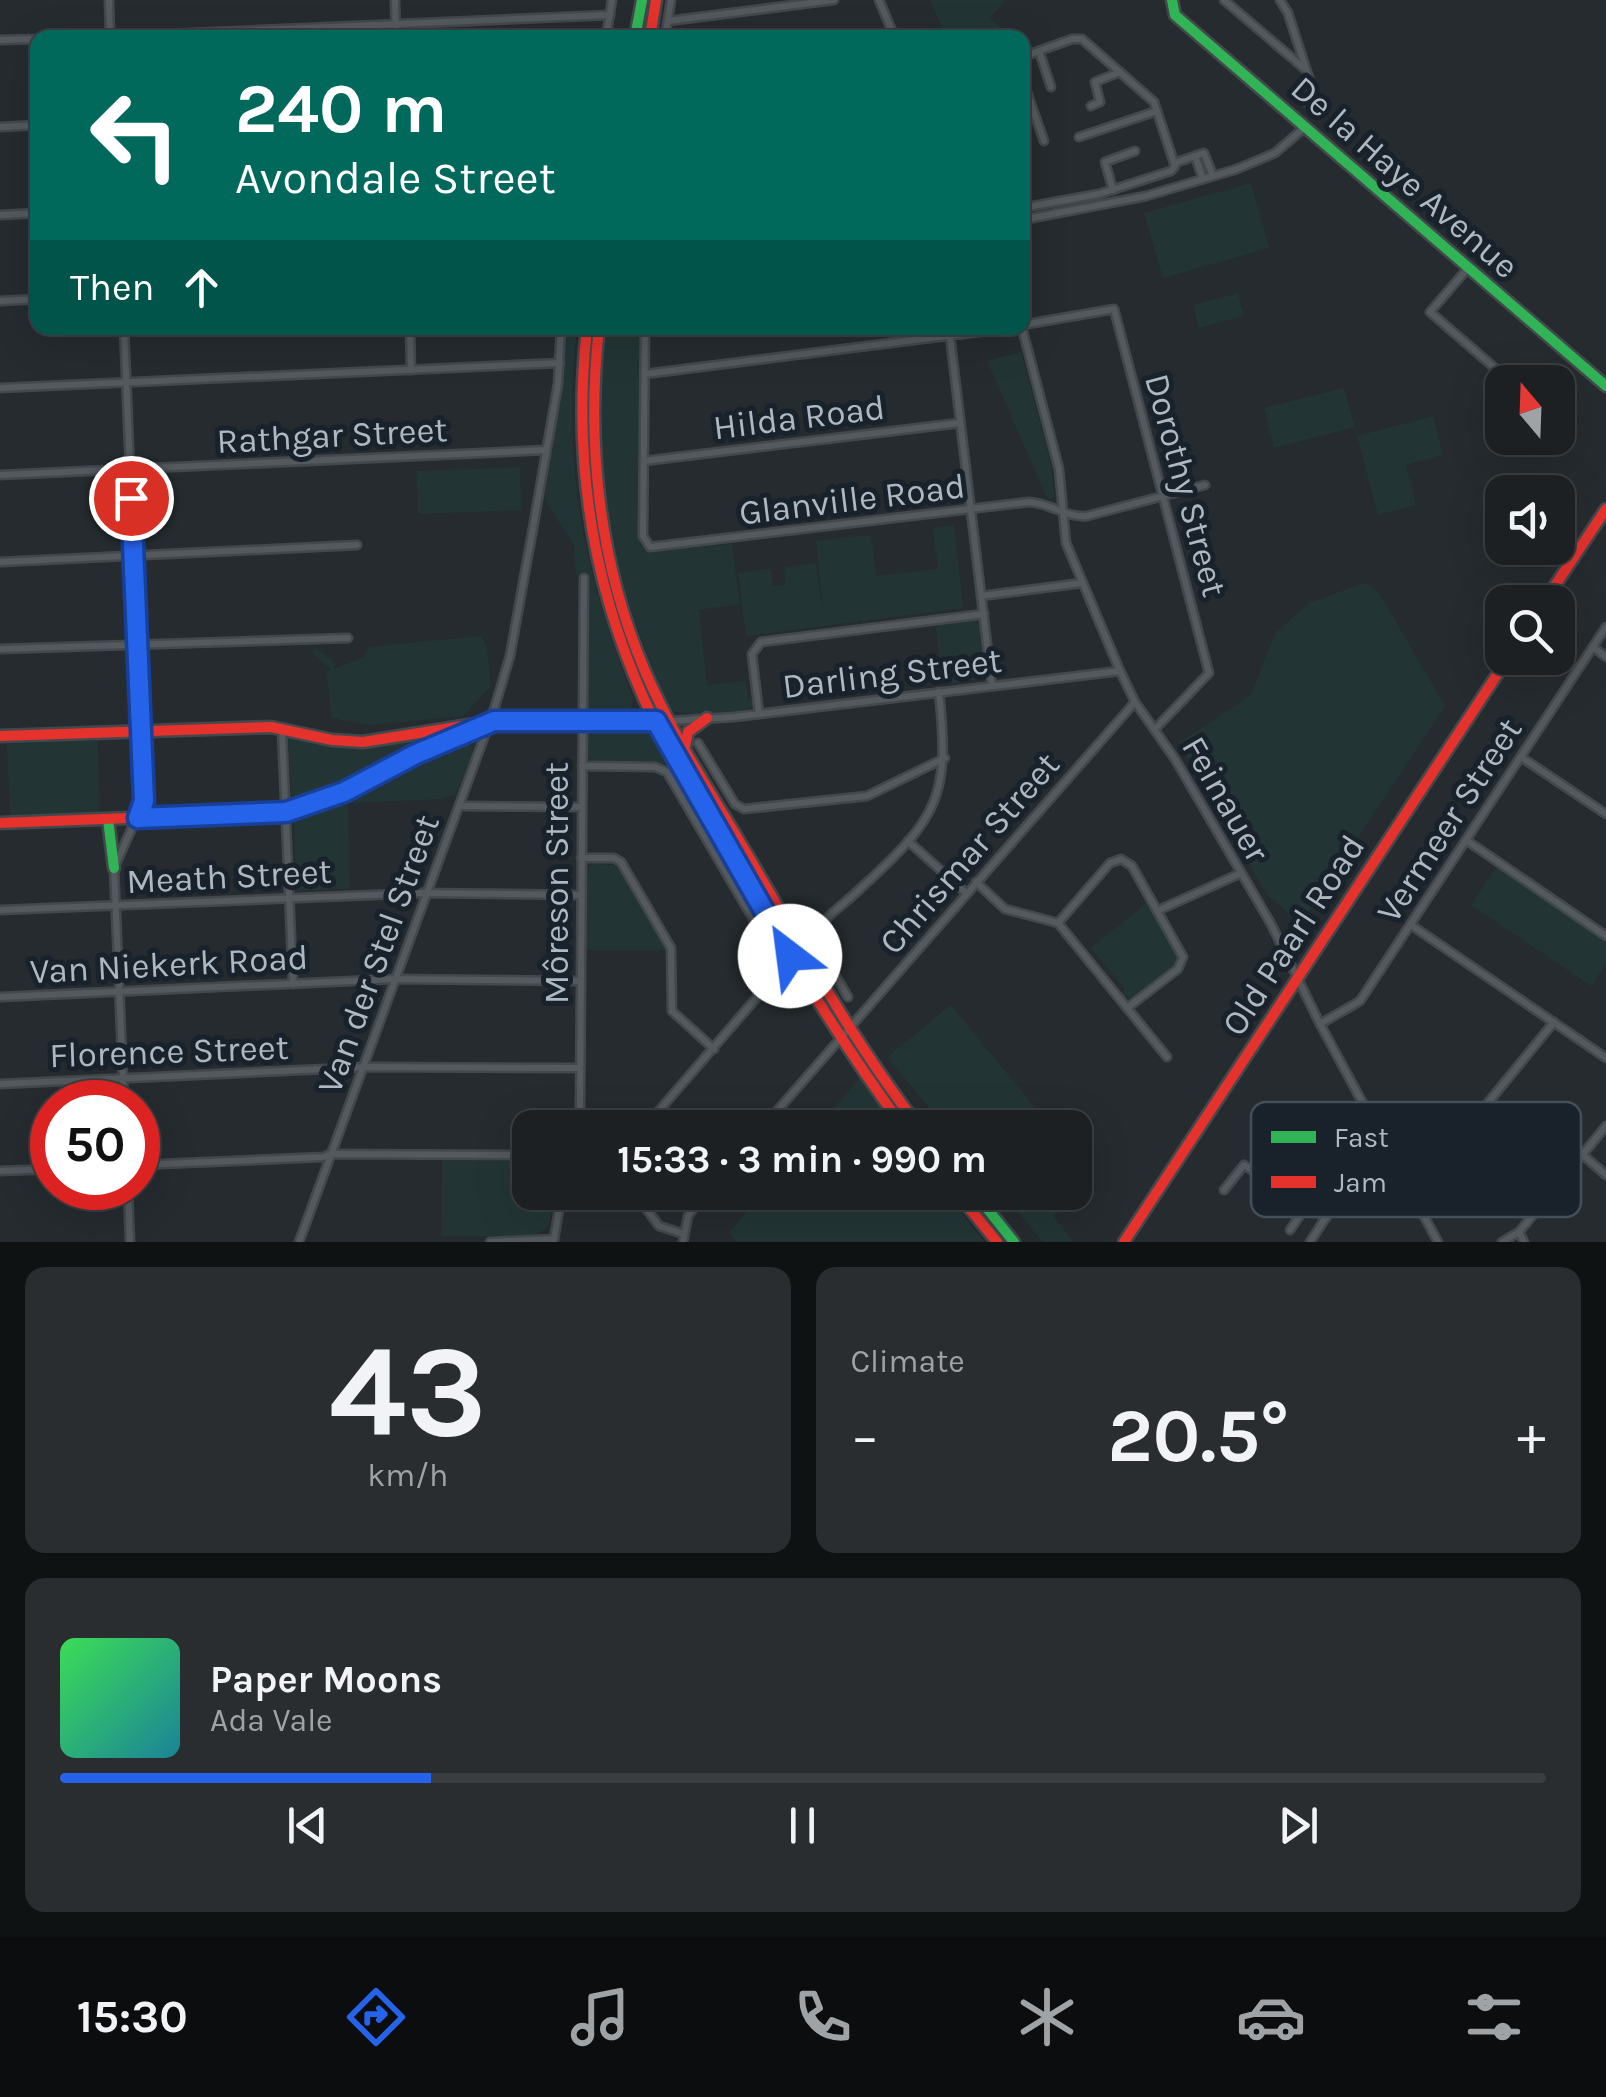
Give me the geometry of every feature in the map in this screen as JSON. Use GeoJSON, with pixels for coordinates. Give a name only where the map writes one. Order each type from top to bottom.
{"type":"FeatureCollection","features":[{"type":"Feature","properties":{"kind":"main road"},"geometry":{"type":"LineString","coordinates":[[637,30],[642,0]]}},
{"type":"Feature","properties":{"kind":"main road"},"geometry":{"type":"LineString","coordinates":[[651,30],[656,0]]}},
{"type":"Feature","properties":{"kind":"main road","name":"De la Haye Avenue"},"geometry":{"type":"LineString","coordinates":[[1172,4],[1174,15],[1606,386]]}},
{"type":"Feature","properties":{"kind":"main road"},"geometry":{"type":"LineString","coordinates":[[586,335],[580,438],[587,512],[614,620],[644,696],[893,1110]]}},
{"type":"Feature","properties":{"kind":"main road"},"geometry":{"type":"LineString","coordinates":[[598,335],[593,404],[601,511],[626,619],[645,670],[670,722],[844,1033],[906,1110]]}},
{"type":"Feature","properties":{"kind":"main road"},"geometry":{"type":"LineString","coordinates":[[1555,585],[1606,509]]}},
{"type":"Feature","properties":{"kind":"main road","name":"Old Paarl Road"},"geometry":{"type":"LineString","coordinates":[[1124,1242],[1497,675]]}},
{"type":"Feature","properties":{"kind":"main road"},"geometry":{"type":"LineString","coordinates":[[617,721],[636,712],[644,696]]}},
{"type":"Feature","properties":{"kind":"main road"},"geometry":{"type":"LineString","coordinates":[[685,746],[688,732],[707,718]]}},
{"type":"Feature","properties":{"kind":"main road"},"geometry":{"type":"LineString","coordinates":[[0,736],[282,728],[332,740],[363,742],[490,722],[670,722]]}},
{"type":"Feature","properties":{"kind":"main road"},"geometry":{"type":"LineString","coordinates":[[0,823],[286,812],[344,792],[416,754],[490,722]]}},
{"type":"Feature","properties":{"kind":"main road"},"geometry":{"type":"LineString","coordinates":[[108,819],[114,868]]}},
{"type":"Feature","properties":{"kind":"main road"},"geometry":{"type":"LineString","coordinates":[[971,1210],[997,1242]]}},
{"type":"Feature","properties":{"kind":"main road"},"geometry":{"type":"LineString","coordinates":[[988,1210],[1014,1242]]}},
{"type":"Feature","properties":{"kind":"street"},"geometry":{"type":"LineString","coordinates":[[108,0],[110,30]]}},
{"type":"Feature","properties":{"kind":"street"},"geometry":{"type":"LineString","coordinates":[[395,0],[396,30]]}},
{"type":"Feature","properties":{"kind":"street"},"geometry":{"type":"LineString","coordinates":[[607,30],[612,0]]}},
{"type":"Feature","properties":{"kind":"street"},"geometry":{"type":"LineString","coordinates":[[666,30],[672,0]]}},
{"type":"Feature","properties":{"kind":"street"},"geometry":{"type":"LineString","coordinates":[[668,21],[834,0]]}},
{"type":"Feature","properties":{"kind":"street"},"geometry":{"type":"LineString","coordinates":[[879,0],[892,30]]}},
{"type":"Feature","properties":{"kind":"street"},"geometry":{"type":"LineString","coordinates":[[1224,0],[1306,70]]}},
{"type":"Feature","properties":{"kind":"street"},"geometry":{"type":"LineString","coordinates":[[1280,0],[1288,13],[1312,90],[1306,102]]}},
{"type":"Feature","properties":{"kind":"street"},"geometry":{"type":"LineString","coordinates":[[253,30],[610,15]]}},
{"type":"Feature","properties":{"kind":"street"},"geometry":{"type":"LineString","coordinates":[[1030,54],[1080,38],[1148,95],[1174,163],[1171,171],[1113,190],[1030,206]]}},
{"type":"Feature","properties":{"kind":"street"},"geometry":{"type":"LineString","coordinates":[[0,40],[30,39]]}},
{"type":"Feature","properties":{"kind":"street"},"geometry":{"type":"LineString","coordinates":[[1039,51],[1051,88]]}},
{"type":"Feature","properties":{"kind":"street"},"geometry":{"type":"LineString","coordinates":[[1090,106],[1100,102],[1095,82],[1120,72]]}},
{"type":"Feature","properties":{"kind":"street"},"geometry":{"type":"LineString","coordinates":[[1030,101],[1044,141]]}},
{"type":"Feature","properties":{"kind":"street"},"geometry":{"type":"LineString","coordinates":[[1079,138],[1157,111]]}},
{"type":"Feature","properties":{"kind":"street"},"geometry":{"type":"LineString","coordinates":[[0,127],[30,125]]}},
{"type":"Feature","properties":{"kind":"street"},"geometry":{"type":"LineString","coordinates":[[1030,218],[1146,196],[1210,170],[1258,162],[1286,145],[1305,127]]}},
{"type":"Feature","properties":{"kind":"street"},"geometry":{"type":"LineString","coordinates":[[1113,190],[1105,162],[1135,151]]}},
{"type":"Feature","properties":{"kind":"street"},"geometry":{"type":"LineString","coordinates":[[1174,163],[1204,153],[1210,170]]}},
{"type":"Feature","properties":{"kind":"street"},"geometry":{"type":"LineString","coordinates":[[1196,156],[1201,173]]}},
{"type":"Feature","properties":{"kind":"street"},"geometry":{"type":"LineString","coordinates":[[0,215],[30,213]]}},
{"type":"Feature","properties":{"kind":"street"},"geometry":{"type":"LineString","coordinates":[[1469,267],[1430,312],[1492,365]]}},
{"type":"Feature","properties":{"kind":"street"},"geometry":{"type":"LineString","coordinates":[[0,301],[30,300]]}},
{"type":"Feature","properties":{"kind":"street","name":"Dorothy Street"},"geometry":{"type":"LineString","coordinates":[[1030,325],[1114,309],[1209,673],[1155,729]]}},
{"type":"Feature","properties":{"kind":"street"},"geometry":{"type":"LineString","coordinates":[[123,1078],[114,868],[144,801],[124,335]]}},
{"type":"Feature","properties":{"kind":"street"},"geometry":{"type":"LineString","coordinates":[[410,335],[412,370]]}},
{"type":"Feature","properties":{"kind":"street","name":"Van der Stel Street"},"geometry":{"type":"LineString","coordinates":[[299,1242],[490,722],[510,656],[560,363],[561,335]]}},
{"type":"Feature","properties":{"kind":"street"},"geometry":{"type":"LineString","coordinates":[[644,462],[645,335]]}},
{"type":"Feature","properties":{"kind":"street"},"geometry":{"type":"LineString","coordinates":[[644,374],[958,335]]}},
{"type":"Feature","properties":{"kind":"street","name":"Feinauer"},"geometry":{"type":"LineString","coordinates":[[1024,335],[1059,470],[1066,543],[1134,702],[1175,758],[1271,924],[1363,1102]]}},
{"type":"Feature","properties":{"kind":"street"},"geometry":{"type":"LineString","coordinates":[[950,336],[992,686]]}},
{"type":"Feature","properties":{"kind":"street"},"geometry":{"type":"LineString","coordinates":[[0,388],[560,363]]}},
{"type":"Feature","properties":{"kind":"street","name":"Hilda Road"},"geometry":{"type":"LineString","coordinates":[[644,462],[960,423]]}},
{"type":"Feature","properties":{"kind":"street","name":"Rathgar Street"},"geometry":{"type":"LineString","coordinates":[[0,475],[546,450]]}},
{"type":"Feature","properties":{"kind":"street","name":"Glanville Road"},"geometry":{"type":"LineString","coordinates":[[644,462],[643,536],[647,546],[656,548],[1037,502],[1070,516],[1087,516],[1205,485]]}},
{"type":"Feature","properties":{"kind":"street"},"geometry":{"type":"LineString","coordinates":[[0,562],[357,546]]}},
{"type":"Feature","properties":{"kind":"street","name":"Môreson Street"},"geometry":{"type":"LineString","coordinates":[[579,1110],[584,578]]}},
{"type":"Feature","properties":{"kind":"street"},"geometry":{"type":"LineString","coordinates":[[982,596],[1082,584]]}},
{"type":"Feature","properties":{"kind":"street"},"geometry":{"type":"LineString","coordinates":[[759,714],[752,654],[761,642],[984,614]]}},
{"type":"Feature","properties":{"kind":"street","name":"Vermeer Street"},"geometry":{"type":"LineString","coordinates":[[1320,1024],[1358,1003],[1606,627]]}},
{"type":"Feature","properties":{"kind":"street"},"geometry":{"type":"LineString","coordinates":[[0,649],[348,638]]}},
{"type":"Feature","properties":{"kind":"street"},"geometry":{"type":"LineString","coordinates":[[1593,647],[1606,658]]}},
{"type":"Feature","properties":{"kind":"street","name":"Darling Street"},"geometry":{"type":"LineString","coordinates":[[670,722],[1120,670]]}},
{"type":"Feature","properties":{"kind":"street"},"geometry":{"type":"LineString","coordinates":[[848,997],[813,940],[813,932],[908,841],[931,812],[945,758],[939,692]]}},
{"type":"Feature","properties":{"kind":"street","name":"Chrismar Street"},"geometry":{"type":"LineString","coordinates":[[778,1110],[1134,702]]}},
{"type":"Feature","properties":{"kind":"street"},"geometry":{"type":"LineString","coordinates":[[282,728],[293,984]]}},
{"type":"Feature","properties":{"kind":"street"},"geometry":{"type":"LineString","coordinates":[[698,743],[734,804],[744,810],[867,796],[945,758]]}},
{"type":"Feature","properties":{"kind":"street"},"geometry":{"type":"LineString","coordinates":[[1520,757],[1606,814]]}},
{"type":"Feature","properties":{"kind":"street"},"geometry":{"type":"LineString","coordinates":[[582,766],[652,766],[667,772],[777,959],[778,974],[660,1110]]}},
{"type":"Feature","properties":{"kind":"street"},"geometry":{"type":"LineString","coordinates":[[459,806],[581,807]]}},
{"type":"Feature","properties":{"kind":"street"},"geometry":{"type":"LineString","coordinates":[[1466,840],[1606,936]]}},
{"type":"Feature","properties":{"kind":"street"},"geometry":{"type":"LineString","coordinates":[[908,841],[966,892]]}},
{"type":"Feature","properties":{"kind":"street"},"geometry":{"type":"LineString","coordinates":[[581,858],[620,860],[671,948],[672,1011],[714,1049]]}},
{"type":"Feature","properties":{"kind":"street"},"geometry":{"type":"LineString","coordinates":[[1058,923],[1117,859],[1130,863],[1182,951],[1182,963],[1127,1008]]}},
{"type":"Feature","properties":{"kind":"street"},"geometry":{"type":"LineString","coordinates":[[1158,910],[1240,874]]}},
{"type":"Feature","properties":{"kind":"street"},"geometry":{"type":"LineString","coordinates":[[976,882],[1011,912],[1058,923],[1167,1057]]}},
{"type":"Feature","properties":{"kind":"street","name":"Meath Street"},"geometry":{"type":"LineString","coordinates":[[0,910],[426,893],[581,895]]}},
{"type":"Feature","properties":{"kind":"street"},"geometry":{"type":"LineString","coordinates":[[1410,925],[1606,1058]]}},
{"type":"Feature","properties":{"kind":"street","name":"Van Niekerk Road"},"geometry":{"type":"LineString","coordinates":[[0,997],[395,979],[580,981]]}},
{"type":"Feature","properties":{"kind":"street"},"geometry":{"type":"LineString","coordinates":[[1489,1102],[1554,1022]]}},
{"type":"Feature","properties":{"kind":"street","name":"Florence Street"},"geometry":{"type":"LineString","coordinates":[[0,1084],[362,1068],[580,1068]]}},
{"type":"Feature","properties":{"kind":"street"},"geometry":{"type":"LineString","coordinates":[[1581,1157],[1606,1126]]}},
{"type":"Feature","properties":{"kind":"street"},"geometry":{"type":"LineString","coordinates":[[160,1164],[332,1154],[512,1156]]}},
{"type":"Feature","properties":{"kind":"street"},"geometry":{"type":"LineString","coordinates":[[1583,1155],[1606,1175]]}},
{"type":"Feature","properties":{"kind":"street"},"geometry":{"type":"LineString","coordinates":[[1224,1190],[1244,1165],[1251,1170]]}},
{"type":"Feature","properties":{"kind":"street"},"geometry":{"type":"LineString","coordinates":[[0,1171],[30,1170]]}},
{"type":"Feature","properties":{"kind":"street"},"geometry":{"type":"LineString","coordinates":[[129,1210],[130,1242]]}},
{"type":"Feature","properties":{"kind":"street"},"geometry":{"type":"LineString","coordinates":[[490,1242],[555,1240],[559,1210]]}},
{"type":"Feature","properties":{"kind":"street"},"geometry":{"type":"LineString","coordinates":[[648,1210],[662,1228],[683,1238],[692,1210]]}},
{"type":"Feature","properties":{"kind":"street"},"geometry":{"type":"LineString","coordinates":[[1290,1230],[1298,1217]]}},
{"type":"Feature","properties":{"kind":"street","name":"Feinauer"},"geometry":{"type":"LineString","coordinates":[[1424,1217],[1438,1242]]}},
{"type":"Feature","properties":{"kind":"street"},"geometry":{"type":"LineString","coordinates":[[1502,1242],[1519,1232],[1531,1217]]}},
{"type":"Feature","properties":{"kind":"street"},"geometry":{"type":"LineString","coordinates":[[1310,1242],[1326,1218]]}},
{"type":"Feature","properties":{"kind":"street"},"geometry":{"type":"LineString","coordinates":[[1519,1232],[1524,1242]]}},
{"type":"Feature","properties":{"kind":"green space"},"geometry":{"type":"Polygon","coordinates":[[[930,0],[1005,0],[990,18],[1004,30],[943,30],[930,0]]]}},
{"type":"Feature","properties":{"kind":"green space"},"geometry":{"type":"Polygon","coordinates":[[[1251,183],[1269,248],[1163,278],[1144,213],[1251,183]]]}},
{"type":"Feature","properties":{"kind":"green space"},"geometry":{"type":"Polygon","coordinates":[[[1238,293],[1244,316],[1199,328],[1193,305],[1238,293]]]}},
{"type":"Feature","properties":{"kind":"green space"},"geometry":{"type":"Polygon","coordinates":[[[565,335],[576,335],[572,425],[575,471],[589,561],[633,698],[631,709],[621,713],[587,712],[588,576],[576,576],[574,545],[544,499],[563,377],[565,335]]]}},
{"type":"Feature","properties":{"kind":"green space"},"geometry":{"type":"Polygon","coordinates":[[[605,335],[640,335],[640,545],[651,552],[732,544],[740,604],[699,610],[707,685],[746,681],[748,699],[753,699],[754,706],[746,710],[716,715],[676,712],[654,675],[632,612],[612,532],[603,452],[605,335]]]}},
{"type":"Feature","properties":{"kind":"green space"},"geometry":{"type":"Polygon","coordinates":[[[1021,352],[1051,464],[1052,499],[1047,498],[987,361],[1021,352]]]}},
{"type":"Feature","properties":{"kind":"green space"},"geometry":{"type":"Polygon","coordinates":[[[1344,388],[1355,427],[1274,448],[1264,408],[1344,388]]]}},
{"type":"Feature","properties":{"kind":"green space"},"geometry":{"type":"Polygon","coordinates":[[[1433,416],[1443,455],[1406,465],[1416,505],[1378,515],[1357,436],[1433,416]]]}},
{"type":"Feature","properties":{"kind":"green space"},"geometry":{"type":"Polygon","coordinates":[[[520,467],[521,510],[418,514],[416,471],[520,467]]]}},
{"type":"Feature","properties":{"kind":"green space"},"geometry":{"type":"Polygon","coordinates":[[[954,525],[963,608],[746,636],[738,573],[771,569],[773,586],[785,585],[784,567],[816,563],[823,612],[816,541],[871,535],[876,576],[938,569],[933,528],[954,525]]]}},
{"type":"Feature","properties":{"kind":"green space"},"geometry":{"type":"Polygon","coordinates":[[[1364,583],[1373,587],[1384,601],[1445,706],[1308,913],[1288,913],[1267,895],[1179,743],[1251,695],[1275,633],[1309,603],[1364,583]]]}},
{"type":"Feature","properties":{"kind":"green space"},"geometry":{"type":"Polygon","coordinates":[[[975,619],[979,624],[984,678],[948,684],[941,676],[936,628],[943,622],[975,619]]]}},
{"type":"Feature","properties":{"kind":"green space"},"geometry":{"type":"Polygon","coordinates":[[[481,636],[487,646],[491,686],[463,716],[370,725],[331,718],[327,672],[331,669],[312,653],[316,648],[336,664],[333,669],[363,658],[368,647],[481,636]]]}},
{"type":"Feature","properties":{"kind":"green space"},"geometry":{"type":"Polygon","coordinates":[[[589,728],[646,730],[671,767],[656,762],[593,761],[586,754],[589,728]]]}},
{"type":"Feature","properties":{"kind":"green space"},"geometry":{"type":"Polygon","coordinates":[[[288,733],[335,742],[425,738],[301,800],[291,794],[288,733]]]}},
{"type":"Feature","properties":{"kind":"green space"},"geometry":{"type":"Polygon","coordinates":[[[98,740],[99,813],[10,817],[7,744],[98,740]]]}},
{"type":"Feature","properties":{"kind":"green space"},"geometry":{"type":"Polygon","coordinates":[[[463,740],[470,743],[473,751],[456,794],[442,799],[348,803],[350,889],[296,891],[294,817],[435,749],[463,740]]]}},
{"type":"Feature","properties":{"kind":"green space"},"geometry":{"type":"Polygon","coordinates":[[[593,864],[616,865],[667,950],[585,950],[586,871],[593,864]]]}},
{"type":"Feature","properties":{"kind":"green space"},"geometry":{"type":"Polygon","coordinates":[[[1497,866],[1606,940],[1606,964],[1591,986],[1471,905],[1497,866]]]}},
{"type":"Feature","properties":{"kind":"green space"},"geometry":{"type":"Polygon","coordinates":[[[1148,902],[1179,959],[1129,999],[1120,993],[1125,989],[1091,948],[1148,902]]]}},
{"type":"Feature","properties":{"kind":"green space"},"geometry":{"type":"Polygon","coordinates":[[[951,1005],[1037,1110],[931,1110],[887,1057],[951,1005]]]}},
{"type":"Feature","properties":{"kind":"green space"},"geometry":{"type":"Polygon","coordinates":[[[859,1079],[883,1110],[833,1110],[859,1079]]]}},
{"type":"Feature","properties":{"kind":"green space"},"geometry":{"type":"Polygon","coordinates":[[[442,1161],[512,1161],[512,1210],[552,1210],[548,1227],[534,1236],[441,1236],[442,1161]]]}},
{"type":"Feature","properties":{"kind":"green space"},"geometry":{"type":"Polygon","coordinates":[[[749,1210],[959,1210],[984,1242],[738,1242],[729,1233],[749,1210]]]}},
{"type":"Feature","properties":{"kind":"green space"},"geometry":{"type":"Polygon","coordinates":[[[1016,1210],[1060,1210],[1053,1216],[1074,1242],[1043,1242],[1016,1210]]]}},
{"type":"Feature","properties":{"kind":"traffic: fast"},"geometry":{"type":"LineString","coordinates":[[636,30],[642,0]]}},
{"type":"Feature","properties":{"kind":"traffic: fast"},"geometry":{"type":"LineString","coordinates":[[1172,0],[1175,15],[1606,386]]}},
{"type":"Feature","properties":{"kind":"traffic: fast"},"geometry":{"type":"LineString","coordinates":[[108,819],[114,868]]}},
{"type":"Feature","properties":{"kind":"traffic: fast"},"geometry":{"type":"LineString","coordinates":[[988,1210],[1014,1242]]}},
{"type":"Feature","properties":{"kind":"traffic: jam"},"geometry":{"type":"LineString","coordinates":[[651,30],[656,0]]}},
{"type":"Feature","properties":{"kind":"traffic: jam"},"geometry":{"type":"LineString","coordinates":[[586,335],[583,423],[590,517],[599,564],[626,654],[655,723],[694,793],[785,947],[891,1110]]}},
{"type":"Feature","properties":{"kind":"traffic: jam"},"geometry":{"type":"LineString","coordinates":[[598,335],[594,415],[600,502],[617,588],[645,671],[684,748],[814,970],[907,1110]]}},
{"type":"Feature","properties":{"kind":"traffic: jam"},"geometry":{"type":"LineString","coordinates":[[1555,585],[1606,509]]}},
{"type":"Feature","properties":{"kind":"traffic: jam"},"geometry":{"type":"LineString","coordinates":[[1124,1242],[1497,675]]}},
{"type":"Feature","properties":{"kind":"traffic: jam"},"geometry":{"type":"LineString","coordinates":[[685,746],[688,732],[707,718]]}},
{"type":"Feature","properties":{"kind":"traffic: jam"},"geometry":{"type":"LineString","coordinates":[[0,736],[271,727],[332,740],[363,742],[494,721],[660,721]]}},
{"type":"Feature","properties":{"kind":"traffic: jam"},"geometry":{"type":"LineString","coordinates":[[0,823],[285,812],[344,791],[479,727]]}},
{"type":"Feature","properties":{"kind":"traffic: jam"},"geometry":{"type":"LineString","coordinates":[[971,1210],[997,1242]]}},
{"type":"Feature","properties":{"kind":"route"},"geometry":{"type":"LineString","coordinates":[[131,498],[144,801],[138,818],[286,812],[306,807],[494,721],[656,721],[790,956]]}}]}
